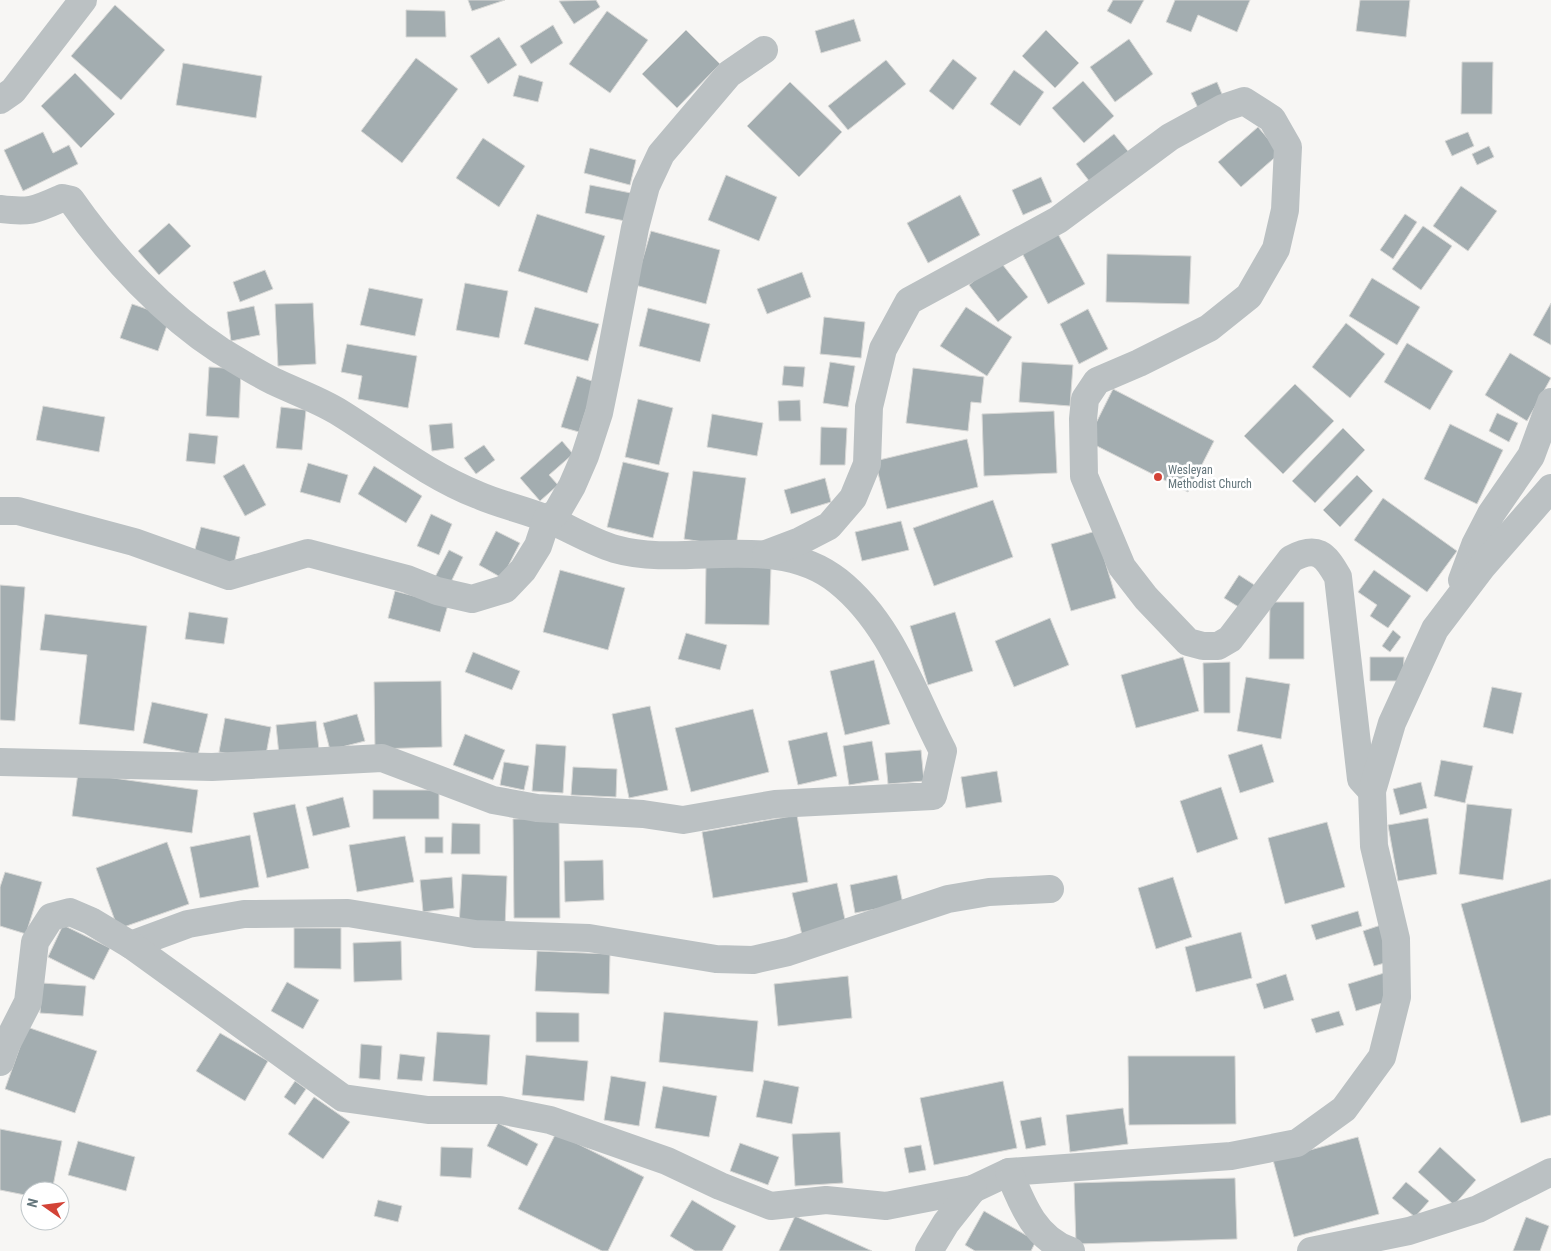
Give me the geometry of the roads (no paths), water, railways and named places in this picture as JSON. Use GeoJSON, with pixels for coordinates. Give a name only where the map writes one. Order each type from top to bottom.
{"type":"FeatureCollection","features":[{"type":"Feature","properties":{"kind":"street"},"geometry":{"type":"LineString","coordinates":[[0,100],[13,91],[83,0]]}},
{"type":"Feature","properties":{"kind":"street"},"geometry":{"type":"LineString","coordinates":[[0,510],[18,511],[134,542],[229,576],[308,553],[407,579],[438,591],[472,599],[505,589],[523,570],[538,546],[547,519],[557,512],[572,486],[598,413],[635,228],[646,186],[661,154],[729,74],[764,50]]}},
{"type":"Feature","properties":{"kind":"street"},"geometry":{"type":"LineString","coordinates":[[766,554],[800,541],[829,526],[853,498],[867,464],[870,407],[883,349],[909,301],[1058,220],[1170,137],[1223,108],[1244,101],[1272,119],[1288,147],[1285,210],[1276,249],[1249,296],[1209,328],[1139,363],[1097,381],[1085,399],[1083,419],[1084,476],[1122,567],[1146,598],[1188,642],[1203,646],[1218,646],[1230,639],[1291,559],[1304,552],[1316,552],[1329,560],[1338,577],[1361,779],[1372,791]]}},
{"type":"Feature","properties":{"kind":"street"},"geometry":{"type":"LineString","coordinates":[[0,208],[32,210],[41,209],[62,198],[72,200],[126,268],[180,319],[220,350],[273,381],[332,408],[427,469],[476,495],[547,519],[615,549],[646,554],[766,554],[805,563],[837,580],[869,611],[906,670],[919,706],[943,751],[932,796],[775,804],[683,820],[634,814],[537,808],[493,800],[382,758],[212,767],[0,762]]}},
{"type":"Feature","properties":{"kind":"street"},"geometry":{"type":"LineString","coordinates":[[1458,596],[1464,572],[1475,545],[1491,514],[1531,456],[1551,402]]}},
{"type":"Feature","properties":{"kind":"street"},"geometry":{"type":"LineString","coordinates":[[0,1062],[6,1045],[28,1002],[35,942],[51,917],[70,912],[91,921],[131,945],[344,1098],[428,1110],[500,1110],[550,1120],[667,1161],[720,1186],[771,1206],[826,1200],[886,1206],[973,1189],[1008,1172],[1232,1156],[1297,1143],[1344,1109],[1382,1057],[1397,997],[1396,939],[1374,846],[1372,791],[1392,723],[1435,629],[1458,596],[1551,488]]}},
{"type":"Feature","properties":{"kind":"street"},"geometry":{"type":"LineString","coordinates":[[131,945],[188,924],[244,914],[348,914],[475,934],[589,938],[716,959],[753,960],[788,952],[948,899],[989,892],[1050,889]]}},
{"type":"Feature","properties":{"kind":"street"},"geometry":{"type":"LineString","coordinates":[[1008,1172],[1026,1212],[1040,1231],[1071,1251]]}},
{"type":"Feature","properties":{"kind":"street"},"geometry":{"type":"LineString","coordinates":[[1311,1251],[1410,1231],[1478,1209],[1551,1172]]}},
{"type":"Feature","properties":{"kind":"street"},"geometry":{"type":"LineString","coordinates":[[929,1251],[946,1223],[973,1189]]}},
{"type":"Feature","properties":{"kind":"place","name":"Wesleyan Methodist Church"},"geometry":{"type":"Point","coordinates":[1158,477]}}]}
